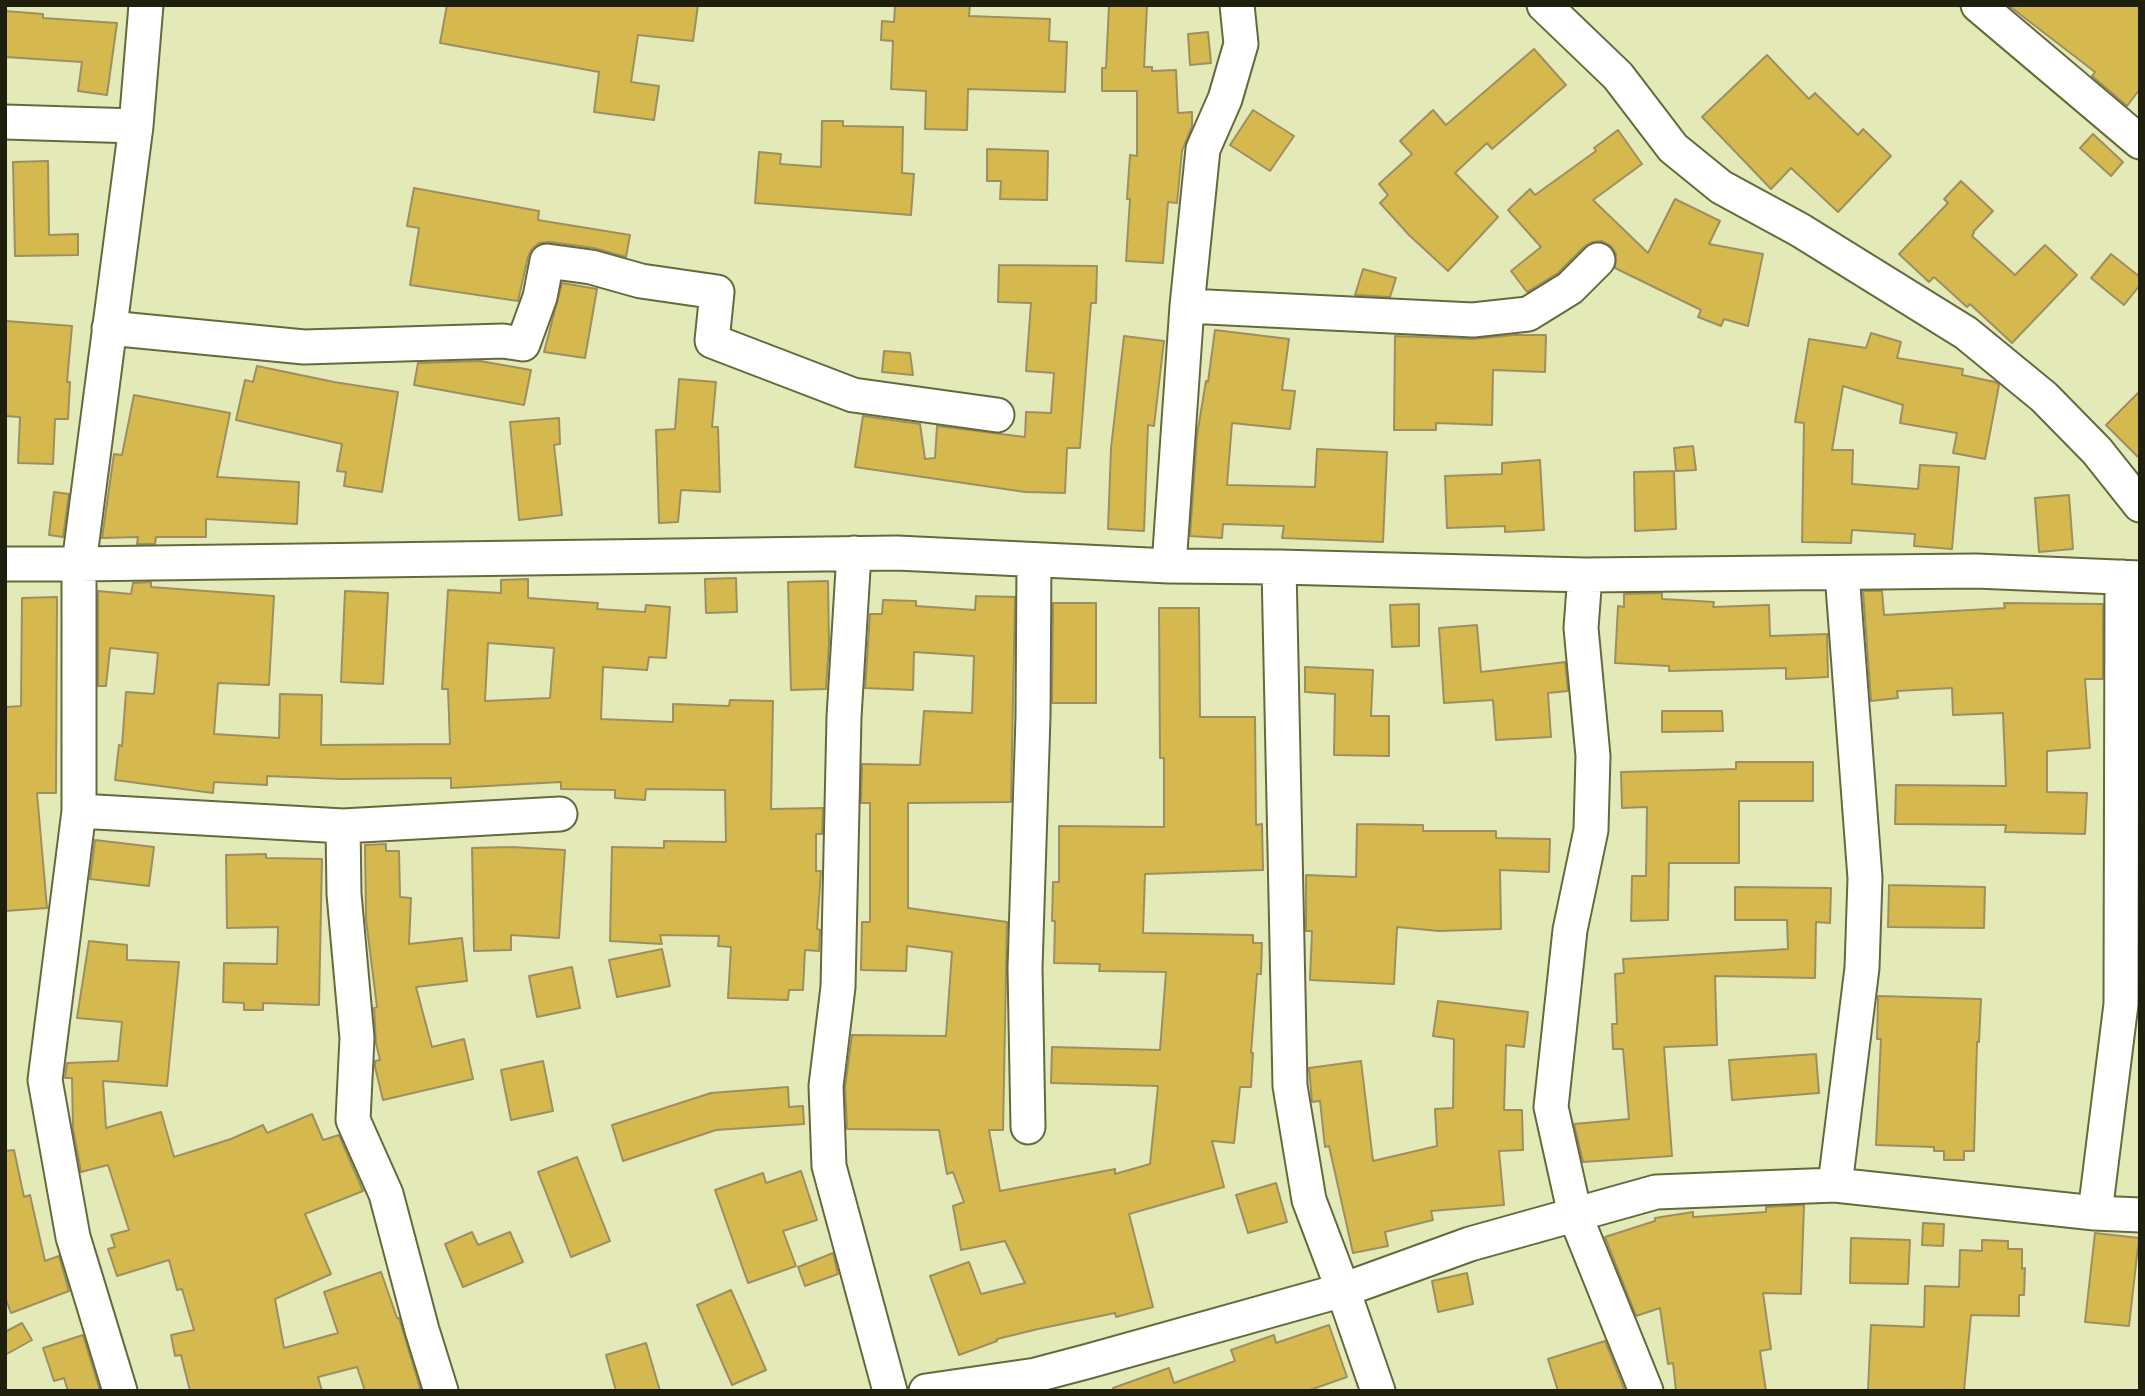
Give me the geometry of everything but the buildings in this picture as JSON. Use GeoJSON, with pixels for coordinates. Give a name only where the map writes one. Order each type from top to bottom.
{"type":"FeatureCollection","features":[{"type":"Feature","properties":{"kind":"street"},"geometry":{"type":"LineString","coordinates":[[120,1391],[74,1237],[45,1080],[79,811],[79,564],[136,126],[146,5]]}},
{"type":"Feature","properties":{"kind":"street"},"geometry":{"type":"LineString","coordinates":[[1169,566],[1187,306],[1203,149],[1225,99],[1241,44],[1237,5]]}},
{"type":"Feature","properties":{"kind":"street"},"geometry":{"type":"LineString","coordinates":[[1544,5],[1618,76],[1672,148],[1721,187],[1800,230],[1966,333],[2044,397],[2097,451],[2140,505]]}},
{"type":"Feature","properties":{"kind":"street"},"geometry":{"type":"LineString","coordinates":[[1978,5],[2140,142]]}},
{"type":"Feature","properties":{"kind":"street"},"geometry":{"type":"LineString","coordinates":[[5,122],[136,126]]}},
{"type":"Feature","properties":{"kind":"street"},"geometry":{"type":"LineString","coordinates":[[1187,306],[1473,320],[1528,314],[1570,288],[1598,260]]}},
{"type":"Feature","properties":{"kind":"street"},"geometry":{"type":"LineString","coordinates":[[109,328],[304,346],[503,341],[523,344],[540,297],[547,261],[591,267],[641,281],[717,292],[712,341],[853,395],[997,415]]}},
{"type":"Feature","properties":{"kind":"street"},"geometry":{"type":"LineString","coordinates":[[5,564],[897,552],[1169,566],[1585,575],[1976,571],[2131,577],[2121,1004],[2095,1213]]}},
{"type":"Feature","properties":{"kind":"street"},"geometry":{"type":"LineString","coordinates":[[854,553],[844,730],[838,987],[826,1086],[829,1166],[890,1391]]}},
{"type":"Feature","properties":{"kind":"street"},"geometry":{"type":"LineString","coordinates":[[1028,1127],[1025,968],[1034,717],[1034,560]]}},
{"type":"Feature","properties":{"kind":"street"},"geometry":{"type":"LineString","coordinates":[[1279,567],[1290,1086],[1309,1200],[1378,1391]]}},
{"type":"Feature","properties":{"kind":"street"},"geometry":{"type":"LineString","coordinates":[[1835,1185],[1862,968],[1865,878],[1842,573]]}},
{"type":"Feature","properties":{"kind":"street"},"geometry":{"type":"LineString","coordinates":[[1585,575],[1581,628],[1593,756],[1591,830],[1570,930],[1551,1107],[1575,1215],[1646,1391]]}},
{"type":"Feature","properties":{"kind":"street"},"geometry":{"type":"LineString","coordinates":[[79,811],[342,826],[561,814]]}},
{"type":"Feature","properties":{"kind":"street"},"geometry":{"type":"LineString","coordinates":[[342,826],[344,894],[358,1038],[354,1119],[386,1194],[441,1391]]}},
{"type":"Feature","properties":{"kind":"street"},"geometry":{"type":"LineString","coordinates":[[926,1391],[1036,1375],[1343,1290],[1470,1244],[1656,1192],[1835,1185],[2095,1213],[2140,1215]]}}]}
